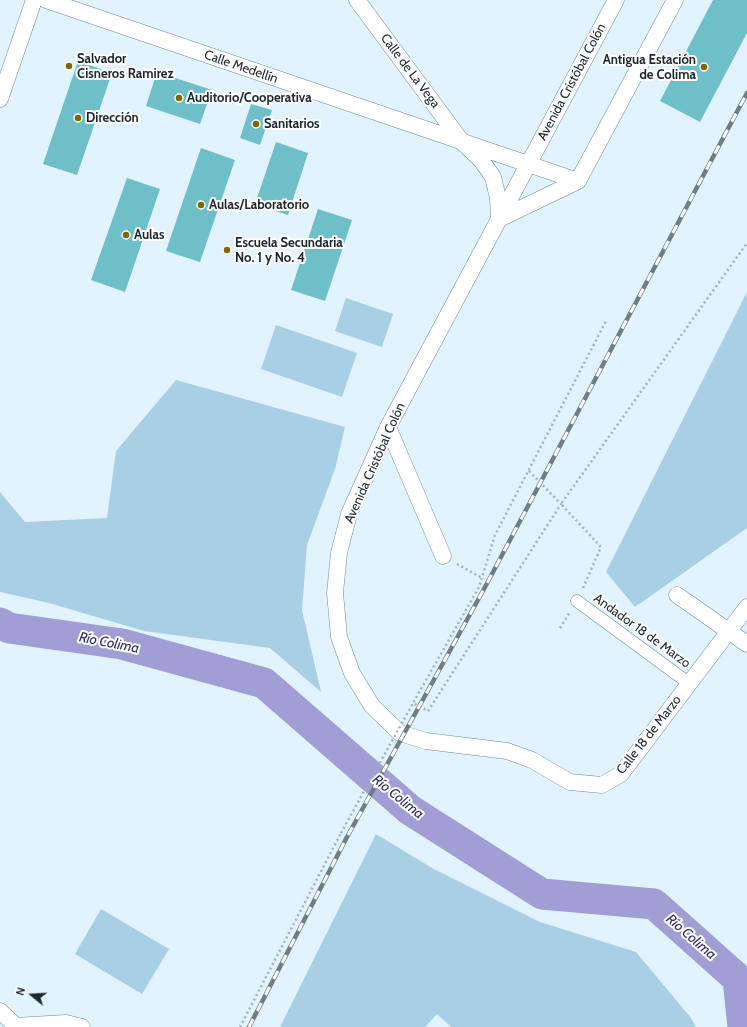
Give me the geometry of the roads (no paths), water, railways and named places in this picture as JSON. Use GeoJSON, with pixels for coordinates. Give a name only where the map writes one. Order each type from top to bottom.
{"type":"FeatureCollection","features":[{"type":"Feature","properties":{"kind":"street"},"geometry":{"type":"LineString","coordinates":[[0,99],[34,0]]}},
{"type":"Feature","properties":{"kind":"street","name":"Calle Medellín"},"geometry":{"type":"LineString","coordinates":[[46,0],[528,165]]}},
{"type":"Feature","properties":{"kind":"street","name":"Calle de La Vega"},"geometry":{"type":"LineString","coordinates":[[357,0],[462,142]]}},
{"type":"Feature","properties":{"kind":"street"},"geometry":{"type":"LineString","coordinates":[[462,142],[481,160],[493,178],[498,198],[499,219],[578,181],[675,0]]}},
{"type":"Feature","properties":{"kind":"street","name":"Avenida Cristóbal Colón"},"geometry":{"type":"LineString","coordinates":[[400,733],[372,706],[352,673],[339,637],[335,593],[339,553],[349,514],[388,427],[528,165],[610,3]]}},
{"type":"Feature","properties":{"kind":"street"},"geometry":{"type":"LineString","coordinates":[[528,165],[578,181]]}},
{"type":"Feature","properties":{"kind":"street"},"geometry":{"type":"LineString","coordinates":[[388,427],[443,556]]}},
{"type":"Feature","properties":{"kind":"street"},"geometry":{"type":"LineString","coordinates":[[677,595],[747,644]]}},
{"type":"Feature","properties":{"kind":"street","name":"Andador 18 de Marzo"},"geometry":{"type":"LineString","coordinates":[[577,601],[690,684]]}},
{"type":"Feature","properties":{"kind":"street","name":"Calle 18 de Marzo"},"geometry":{"type":"LineString","coordinates":[[400,733],[426,741],[506,751],[532,760],[570,782],[602,785],[621,774],[747,607]]}},
{"type":"Feature","properties":{"kind":"street"},"geometry":{"type":"LineString","coordinates":[[0,1011],[16,1026],[66,1023],[82,1027]]}},
{"type":"Feature","properties":{"kind":"waterway","name":"Río Colima"},"geometry":{"type":"LineString","coordinates":[[0,623],[9,628],[122,644],[264,683],[410,810],[542,894],[654,904],[738,979],[743,1027]]}},
{"type":"Feature","properties":{"kind":"railway"},"geometry":{"type":"LineString","coordinates":[[249,1027],[347,837],[484,589],[747,93]]}},
{"type":"Feature","properties":{"kind":"place","name":"Salvador Cisneros Ramirez"},"geometry":{"type":"Point","coordinates":[69,66]}},
{"type":"Feature","properties":{"kind":"place","name":"Antigua Estación de Colima"},"geometry":{"type":"Point","coordinates":[704,67]}},
{"type":"Feature","properties":{"kind":"place","name":"Auditorio/Cooperativa"},"geometry":{"type":"Point","coordinates":[179,98]}},
{"type":"Feature","properties":{"kind":"place","name":"Dirección"},"geometry":{"type":"Point","coordinates":[78,118]}},
{"type":"Feature","properties":{"kind":"place","name":"Sanitarios"},"geometry":{"type":"Point","coordinates":[256,124]}},
{"type":"Feature","properties":{"kind":"place","name":"Aulas/Laboratorio"},"geometry":{"type":"Point","coordinates":[201,205]}},
{"type":"Feature","properties":{"kind":"place","name":"Aulas"},"geometry":{"type":"Point","coordinates":[126,235]}},
{"type":"Feature","properties":{"kind":"place","name":"Escuela Secundaria No. 1 y No. 4"},"geometry":{"type":"Point","coordinates":[227,250]}}]}
